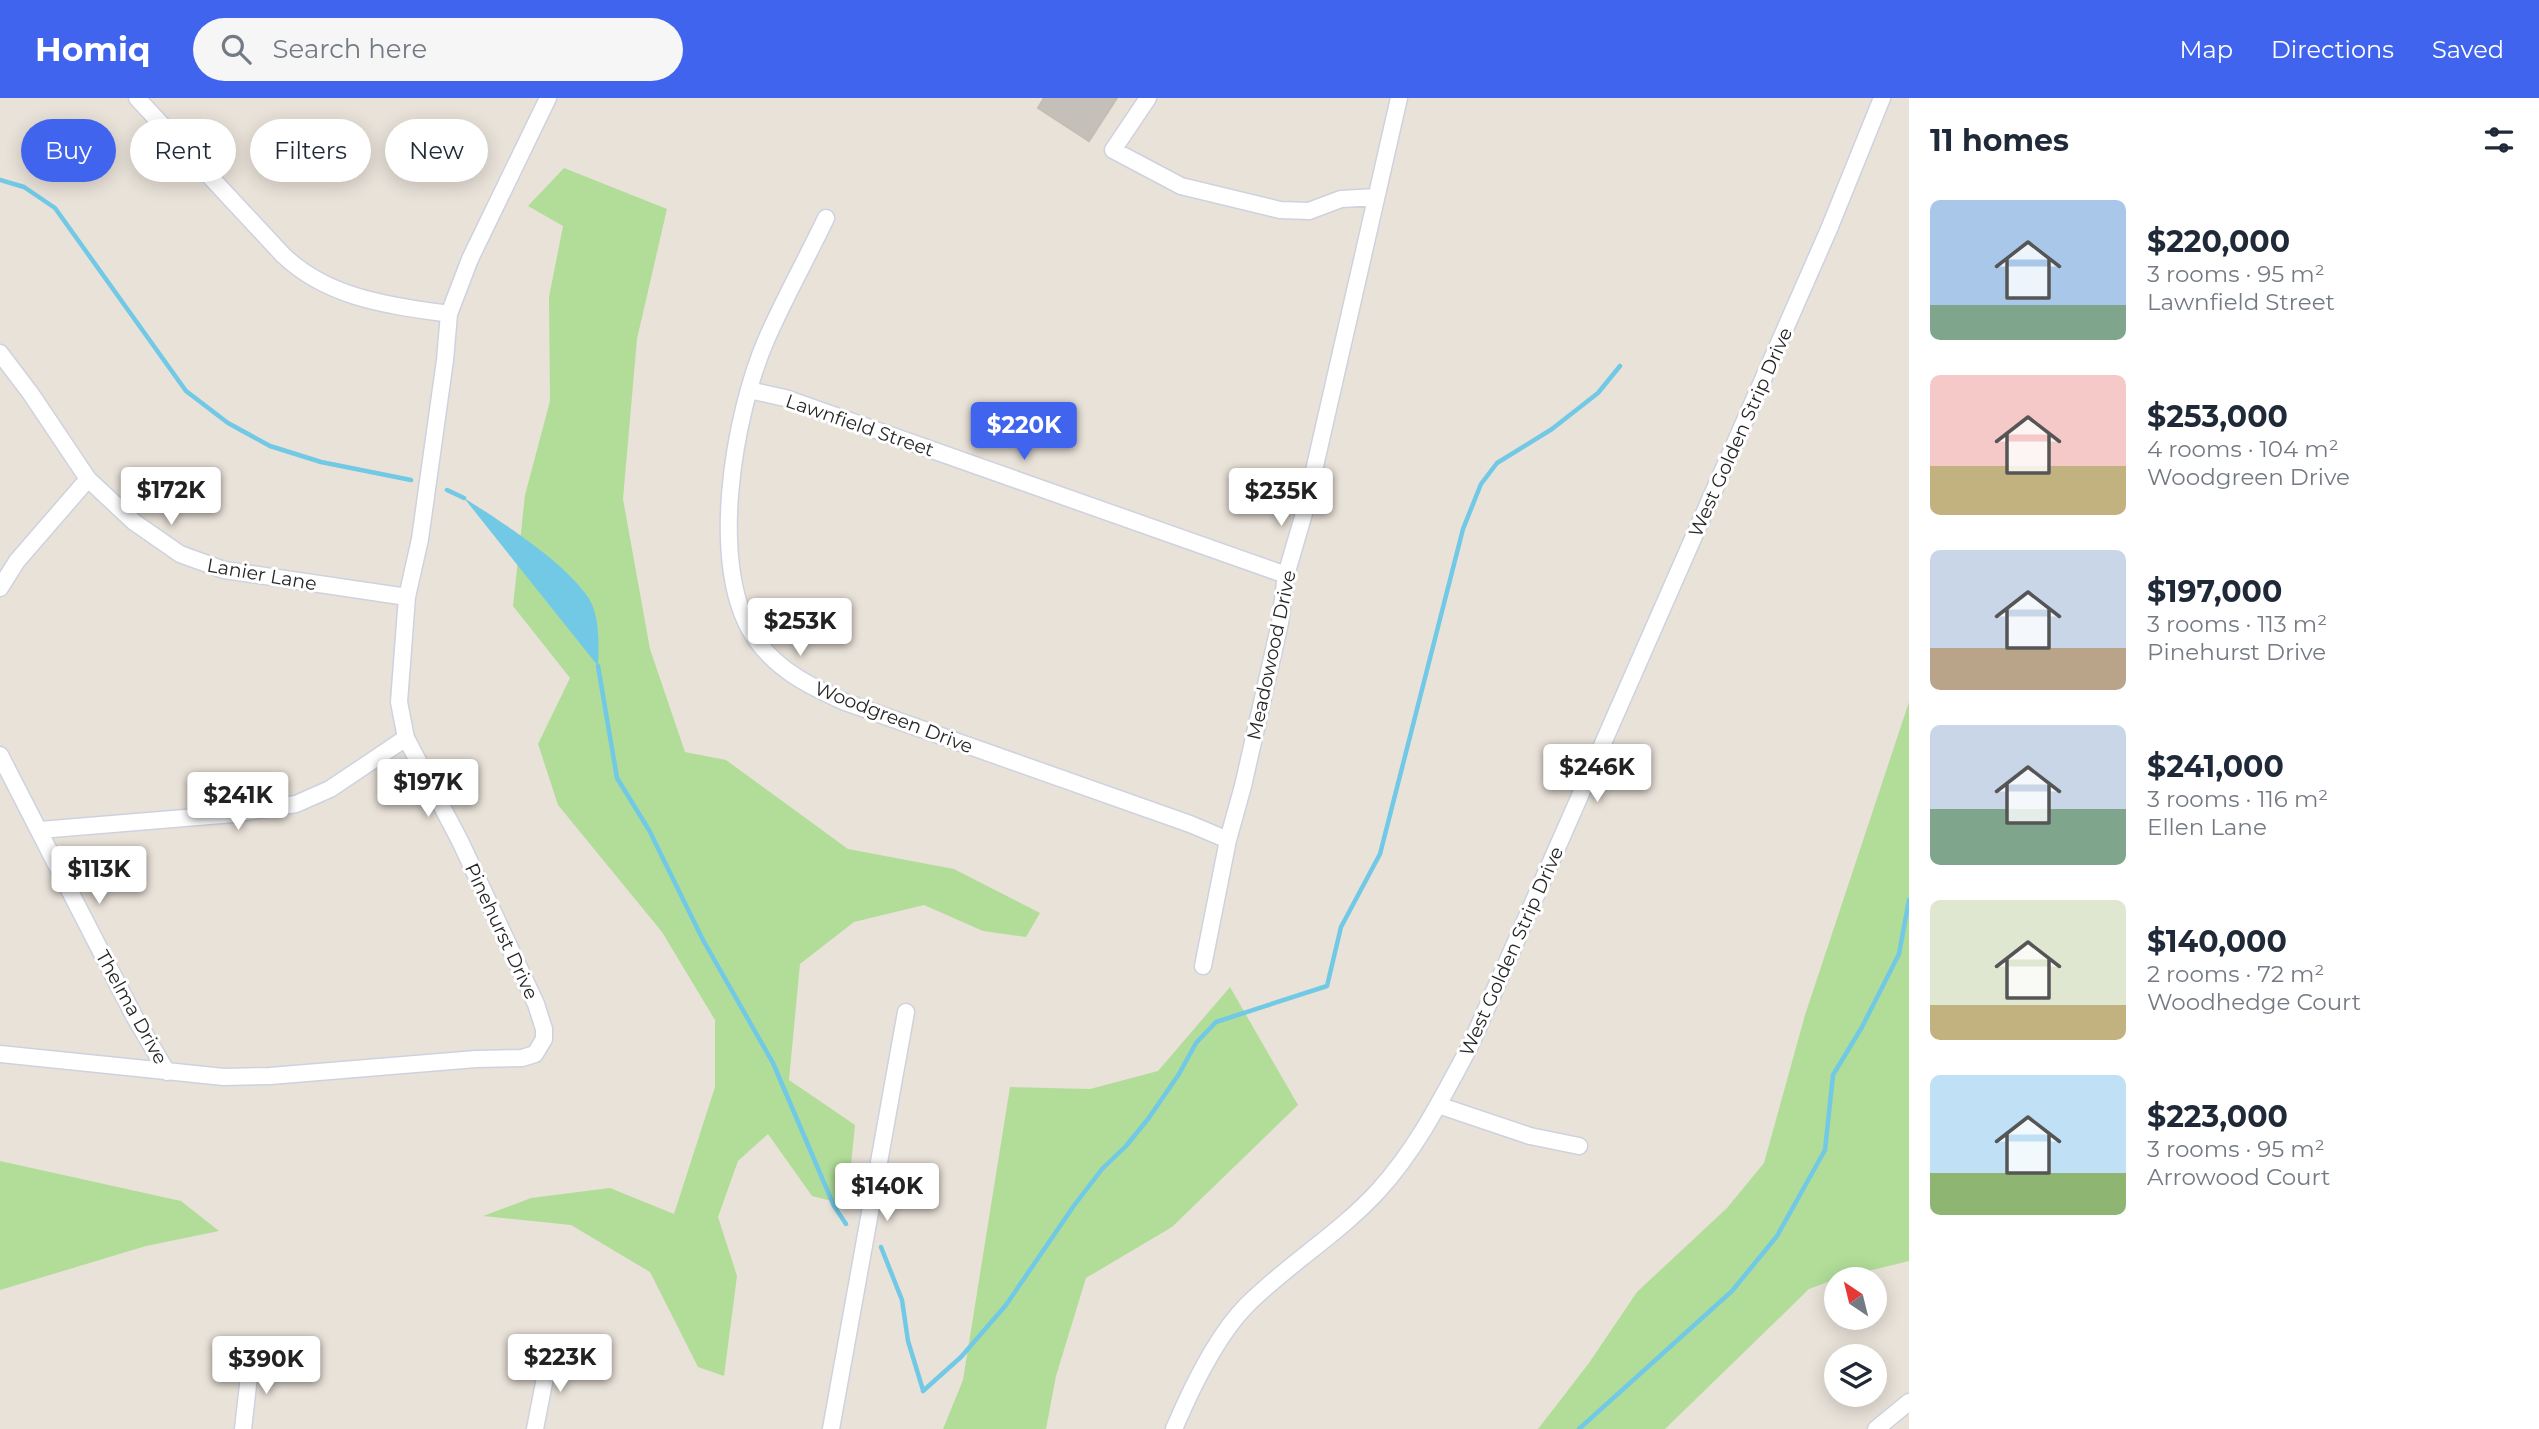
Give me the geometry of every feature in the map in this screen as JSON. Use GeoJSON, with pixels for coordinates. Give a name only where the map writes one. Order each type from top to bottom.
{"type":"FeatureCollection","features":[{"type":"Feature","properties":{"kind":"street"},"geometry":{"type":"LineString","coordinates":[[137,98],[283,255],[305,274],[328,287],[360,299],[449,314]]}},
{"type":"Feature","properties":{"kind":"street","name":"Pinehurst Drive"},"geometry":{"type":"LineString","coordinates":[[0,1054],[224,1077],[522,1058],[535,1054],[540,1048],[544,1029],[536,1004],[460,841],[406,738],[399,702],[407,597],[424,513],[449,314],[470,259],[548,98]]}},
{"type":"Feature","properties":{"kind":"street"},"geometry":{"type":"LineString","coordinates":[[1147,98],[1114,150],[1181,186],[1280,210],[1309,211],[1341,199],[1376,197]]}},
{"type":"Feature","properties":{"kind":"street","name":"Meadowood Drive"},"geometry":{"type":"LineString","coordinates":[[1203,966],[1228,840],[1280,623],[1286,575],[1306,510],[1399,98]]}},
{"type":"Feature","properties":{"kind":"street","name":"West Golden Strip Drive"},"geometry":{"type":"LineString","coordinates":[[1174,1429],[1196,1382],[1238,1315],[1264,1288],[1350,1218],[1400,1166],[1470,1046],[1829,229],[1882,98]]}},
{"type":"Feature","properties":{"kind":"street","name":"Woodgreen Drive"},"geometry":{"type":"LineString","coordinates":[[826,218],[766,340],[749,390],[737,442],[729,564],[734,595],[743,620],[775,661],[806,684],[845,702],[1190,824],[1228,840]]}},
{"type":"Feature","properties":{"kind":"street","name":"Lanier Lane"},"geometry":{"type":"LineString","coordinates":[[0,353],[88,479],[157,540],[198,563],[224,570],[407,597]]}},
{"type":"Feature","properties":{"kind":"street","name":"Lawnfield Street"},"geometry":{"type":"LineString","coordinates":[[749,390],[785,398],[1286,575]]}},
{"type":"Feature","properties":{"kind":"street"},"geometry":{"type":"LineString","coordinates":[[0,588],[17,561],[88,479]]}},
{"type":"Feature","properties":{"kind":"street"},"geometry":{"type":"LineString","coordinates":[[40,830],[233,814],[296,804],[330,789],[406,738]]}},
{"type":"Feature","properties":{"kind":"street","name":"Thelma Drive"},"geometry":{"type":"LineString","coordinates":[[0,755],[134,1016],[167,1072]]}},
{"type":"Feature","properties":{"kind":"street"},"geometry":{"type":"LineString","coordinates":[[831,1429],[905,1012]]}},
{"type":"Feature","properties":{"kind":"street"},"geometry":{"type":"LineString","coordinates":[[1437,1105],[1530,1136],[1579,1146]]}},
{"type":"Feature","properties":{"kind":"street"},"geometry":{"type":"LineString","coordinates":[[535,1429],[550,1352]]}},
{"type":"Feature","properties":{"kind":"street"},"geometry":{"type":"LineString","coordinates":[[243,1429],[251,1359]]}},
{"type":"Feature","properties":{"kind":"street"},"geometry":{"type":"LineString","coordinates":[[1876,1429],[1909,1402]]}},
{"type":"Feature","properties":{"kind":"green space"},"geometry":{"type":"Polygon","coordinates":[[[564,168],[667,209],[637,339],[623,499],[650,649],[685,752],[726,760],[848,849],[954,869],[1040,913],[1026,937],[983,931],[924,905],[854,922],[800,964],[789,1080],[855,1125],[847,1205],[812,1196],[768,1134],[738,1161],[718,1217],[737,1276],[724,1376],[698,1367],[650,1272],[571,1225],[483,1216],[531,1198],[610,1188],[674,1214],[715,1087],[715,1020],[662,932],[558,805],[538,744],[570,678],[513,606],[525,495],[550,401],[549,297],[563,226],[528,206],[564,168]]]}},
{"type":"Feature","properties":{"kind":"green space"},"geometry":{"type":"Polygon","coordinates":[[[1909,702],[1909,1261],[1885,1267],[1824,1267],[1824,1283],[1809,1289],[1665,1429],[1538,1429],[1589,1363],[1637,1292],[1727,1208],[1764,1163],[1805,1015],[1909,702]]]}},
{"type":"Feature","properties":{"kind":"green space"},"geometry":{"type":"Polygon","coordinates":[[[1230,987],[1298,1105],[1172,1227],[1086,1278],[1056,1376],[1046,1429],[943,1429],[963,1380],[1010,1087],[1090,1089],[1158,1071],[1230,987]]]}},
{"type":"Feature","properties":{"kind":"green space"},"geometry":{"type":"Polygon","coordinates":[[[0,1161],[181,1201],[219,1231],[146,1246],[0,1290],[0,1161]]]}},
{"type":"Feature","properties":{"kind":"water"},"geometry":{"type":"Polygon","coordinates":[[[464,498],[548,556],[578,584],[595,612],[598,666],[464,498]]]}},
{"type":"Feature","properties":{"kind":"building"},"geometry":{"type":"Polygon","coordinates":[[[1044,98],[1117,98],[1089,141],[1038,108],[1044,98]]]}},
{"type":"Feature","properties":{"kind":"waterway"},"geometry":{"type":"LineString","coordinates":[[0,180],[24,187],[55,208],[186,391],[228,423],[270,446],[321,462],[411,480]]}},
{"type":"Feature","properties":{"kind":"waterway"},"geometry":{"type":"LineString","coordinates":[[923,1391],[961,1357],[1006,1305],[1073,1207],[1102,1169],[1148,1119],[1179,1074],[1196,1043],[1216,1022],[1327,986],[1341,927],[1380,854],[1463,529],[1481,484],[1497,463],[1552,429],[1598,393],[1620,366]]}},
{"type":"Feature","properties":{"kind":"waterway"},"geometry":{"type":"LineString","coordinates":[[447,490],[464,498]]}},
{"type":"Feature","properties":{"kind":"waterway"},"geometry":{"type":"LineString","coordinates":[[598,666],[617,778],[649,830],[703,940],[773,1063],[834,1206],[846,1224]]}},
{"type":"Feature","properties":{"kind":"waterway"},"geometry":{"type":"LineString","coordinates":[[1579,1429],[1732,1291],[1777,1236],[1825,1150],[1833,1075],[1862,1027],[1899,954],[1909,900]]}},
{"type":"Feature","properties":{"kind":"waterway"},"geometry":{"type":"LineString","coordinates":[[881,1247],[902,1300],[908,1341],[923,1390]]}}]}
